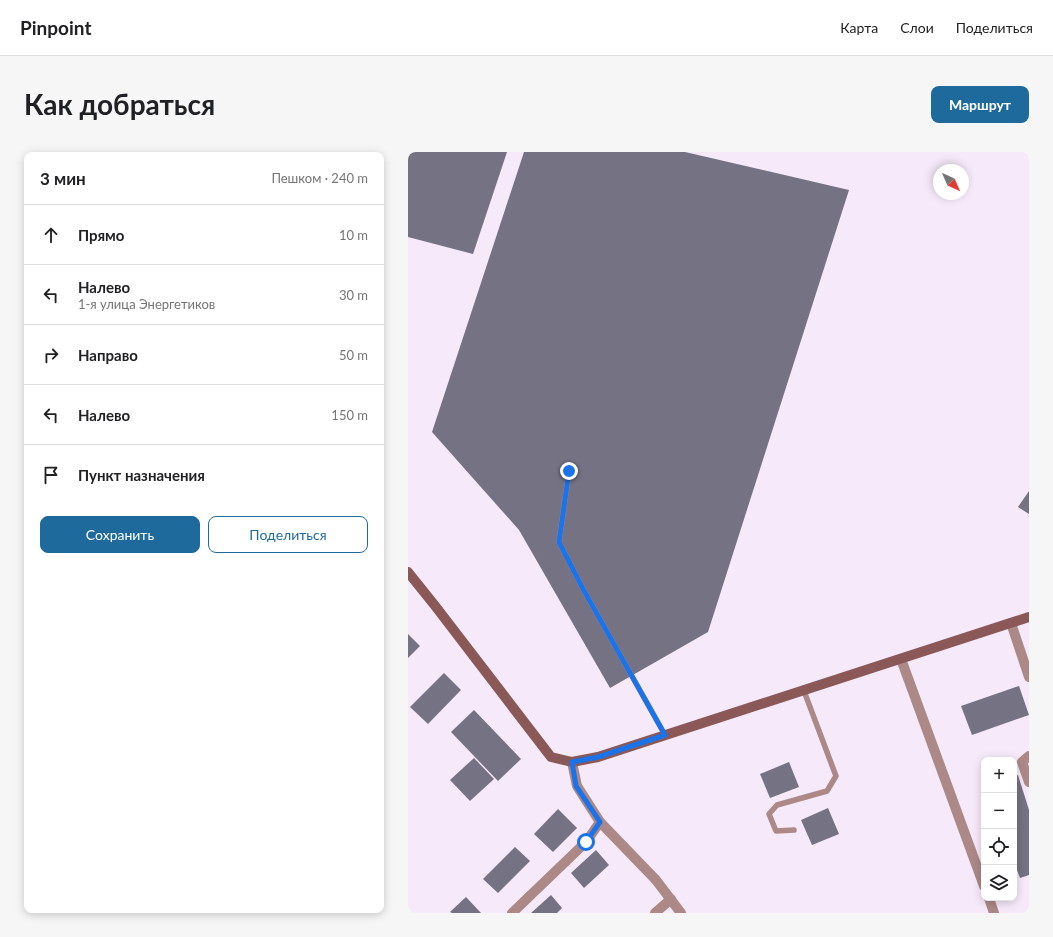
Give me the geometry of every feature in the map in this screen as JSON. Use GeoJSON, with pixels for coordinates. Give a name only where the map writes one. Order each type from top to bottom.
{"type":"FeatureCollection","features":[{"type":"Feature","properties":{"kind":"street"},"geometry":{"type":"LineString","coordinates":[[408,572],[551,757],[572,762],[598,757],[1029,617]]}},
{"type":"Feature","properties":{"kind":"street"},"geometry":{"type":"LineString","coordinates":[[1011,623],[1029,677]]}},
{"type":"Feature","properties":{"kind":"street"},"geometry":{"type":"LineString","coordinates":[[902,659],[981,878]]}},
{"type":"Feature","properties":{"kind":"street"},"geometry":{"type":"LineString","coordinates":[[1029,756],[1022,762],[1029,782]]}},
{"type":"Feature","properties":{"kind":"street"},"geometry":{"type":"LineString","coordinates":[[572,762],[576,786],[600,822],[656,880],[681,913]]}},
{"type":"Feature","properties":{"kind":"street"},"geometry":{"type":"LineString","coordinates":[[512,913],[586,842],[600,822]]}},
{"type":"Feature","properties":{"kind":"street"},"geometry":{"type":"LineString","coordinates":[[656,913],[671,899]]}},
{"type":"Feature","properties":{"kind":"street"},"geometry":{"type":"LineString","coordinates":[[989,901],[994,913]]}},
{"type":"Feature","properties":{"kind":"lane"},"geometry":{"type":"LineString","coordinates":[[569,471],[559,542],[583,589],[665,735]]}},
{"type":"Feature","properties":{"kind":"lane"},"geometry":{"type":"LineString","coordinates":[[794,830],[776,831],[769,814],[777,806],[827,791],[836,776],[804,690]]}},
{"type":"Feature","properties":{"kind":"building"},"geometry":{"type":"Polygon","coordinates":[[[408,152],[507,152],[473,254],[408,237],[408,152]]]}},
{"type":"Feature","properties":{"kind":"building"},"geometry":{"type":"Polygon","coordinates":[[[524,152],[685,152],[849,190],[708,632],[610,688],[519,530],[432,432],[524,152]]]}},
{"type":"Feature","properties":{"kind":"building"},"geometry":{"type":"Polygon","coordinates":[[[1029,491],[1029,514],[1018,507],[1029,491]]]}},
{"type":"Feature","properties":{"kind":"building"},"geometry":{"type":"Polygon","coordinates":[[[408,634],[420,646],[408,658],[408,634]]]}},
{"type":"Feature","properties":{"kind":"building"},"geometry":{"type":"Polygon","coordinates":[[[444,673],[461,690],[428,724],[410,707],[444,673]]]}},
{"type":"Feature","properties":{"kind":"building"},"geometry":{"type":"Polygon","coordinates":[[[1019,686],[1029,715],[972,735],[961,706],[1019,686]]]}},
{"type":"Feature","properties":{"kind":"building"},"geometry":{"type":"Polygon","coordinates":[[[474,710],[521,759],[498,781],[451,732],[474,710]]]}},
{"type":"Feature","properties":{"kind":"building"},"geometry":{"type":"Polygon","coordinates":[[[474,758],[494,779],[470,801],[450,780],[474,758]]]}},
{"type":"Feature","properties":{"kind":"building"},"geometry":{"type":"Polygon","coordinates":[[[789,762],[799,787],[770,798],[760,774],[789,762]]]}},
{"type":"Feature","properties":{"kind":"building"},"geometry":{"type":"Polygon","coordinates":[[[1017,776],[1029,810],[1029,875],[1020,878],[1017,870],[1017,776]]]}},
{"type":"Feature","properties":{"kind":"building"},"geometry":{"type":"Polygon","coordinates":[[[828,808],[839,834],[812,845],[801,820],[828,808]]]}},
{"type":"Feature","properties":{"kind":"building"},"geometry":{"type":"Polygon","coordinates":[[[558,809],[577,828],[553,852],[534,834],[558,809]]]}},
{"type":"Feature","properties":{"kind":"building"},"geometry":{"type":"Polygon","coordinates":[[[515,847],[530,861],[498,893],[483,879],[515,847]]]}},
{"type":"Feature","properties":{"kind":"building"},"geometry":{"type":"Polygon","coordinates":[[[596,850],[609,865],[584,888],[571,873],[596,850]]]}},
{"type":"Feature","properties":{"kind":"building"},"geometry":{"type":"Polygon","coordinates":[[[551,895],[562,908],[557,913],[531,913],[551,895]]]}},
{"type":"Feature","properties":{"kind":"building"},"geometry":{"type":"Polygon","coordinates":[[[466,897],[481,913],[450,912],[466,897]]]}},
{"type":"Feature","properties":{"kind":"route"},"geometry":{"type":"LineString","coordinates":[[569,471],[559,542],[583,589],[665,735],[598,757],[572,762],[576,786],[600,822],[586,842]]}}]}
